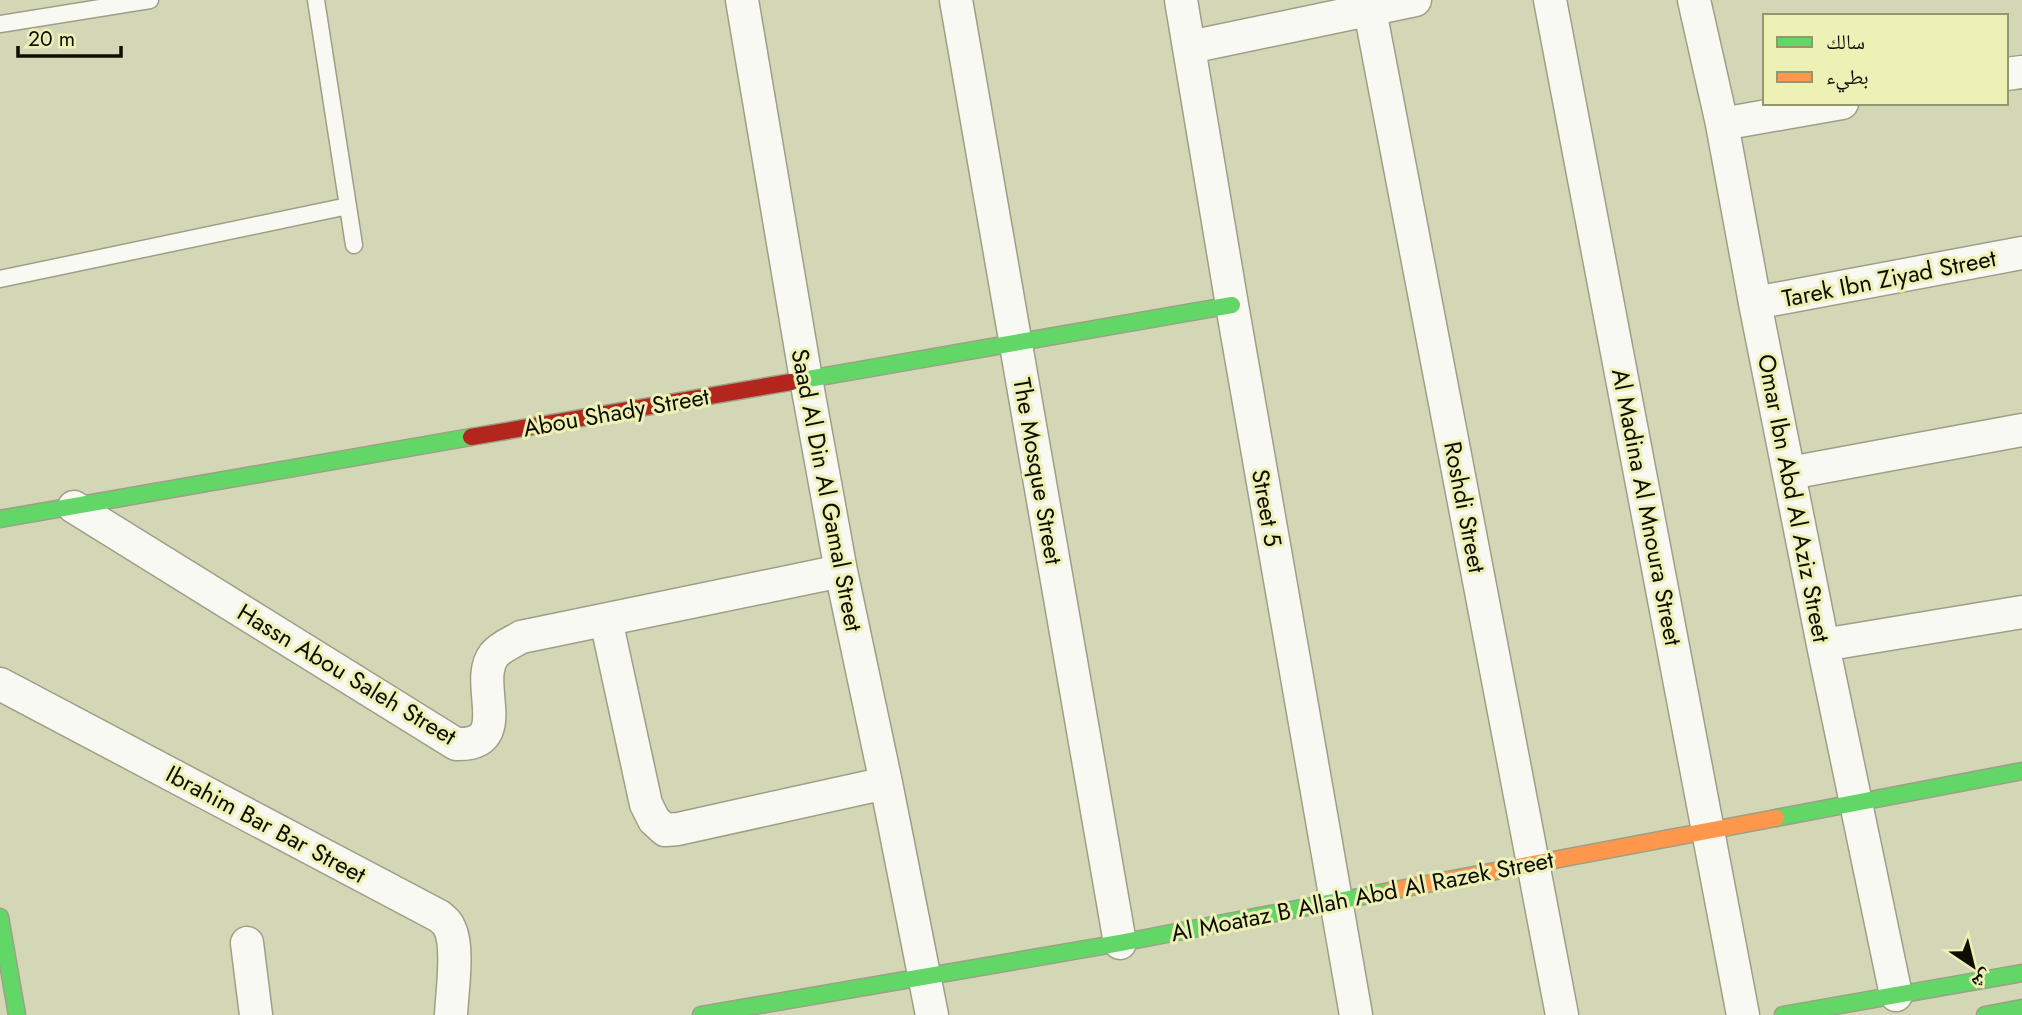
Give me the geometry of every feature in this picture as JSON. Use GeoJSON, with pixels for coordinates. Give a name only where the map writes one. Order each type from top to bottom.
{"type":"FeatureCollection","features":[{"type":"Feature","properties":{"kind":"street","name":"Saad Al Din Al Gamal Street"},"geometry":{"type":"LineString","coordinates":[[742,0],[841,571],[932,1015]]}},
{"type":"Feature","properties":{"kind":"street","name":"The Mosque Street"},"geometry":{"type":"LineString","coordinates":[[956,0],[1120,943]]}},
{"type":"Feature","properties":{"kind":"street","name":"Street 5"},"geometry":{"type":"LineString","coordinates":[[1181,0],[1231,305],[1356,1015]]}},
{"type":"Feature","properties":{"kind":"street"},"geometry":{"type":"LineString","coordinates":[[1190,47],[1369,5],[1415,0]]}},
{"type":"Feature","properties":{"kind":"street","name":"Al Madina Al Mnoura Street"},"geometry":{"type":"LineString","coordinates":[[1550,0],[1742,1015]]}},
{"type":"Feature","properties":{"kind":"street","name":"Omar Ibn Abd Al Aziz Street"},"geometry":{"type":"LineString","coordinates":[[1694,0],[1722,124],[1755,303],[1896,995]]}},
{"type":"Feature","properties":{"kind":"street","name":"Roshdi Street"},"geometry":{"type":"LineString","coordinates":[[1369,5],[1562,1015]]}},
{"type":"Feature","properties":{"kind":"street"},"geometry":{"type":"LineString","coordinates":[[1722,124],[1831,105]]}},
{"type":"Feature","properties":{"kind":"street","name":"Tarek Ibn Ziyad Street"},"geometry":{"type":"LineString","coordinates":[[1755,303],[2022,253]]}},
{"type":"Feature","properties":{"kind":"street","name":"Abou Shady Street"},"geometry":{"type":"LineString","coordinates":[[0,519],[1231,305]]}},
{"type":"Feature","properties":{"kind":"street"},"geometry":{"type":"LineString","coordinates":[[1790,473],[2022,430]]}},
{"type":"Feature","properties":{"kind":"street","name":"Hassn Abou Saleh Street"},"geometry":{"type":"LineString","coordinates":[[74,507],[456,744],[471,744],[481,738],[489,727],[488,669],[494,654],[522,637],[606,620]]}},
{"type":"Feature","properties":{"kind":"street"},"geometry":{"type":"LineString","coordinates":[[841,571],[606,620],[646,804],[654,820],[665,830],[886,783]]}},
{"type":"Feature","properties":{"kind":"street"},"geometry":{"type":"LineString","coordinates":[[1824,645],[2022,612]]}},
{"type":"Feature","properties":{"kind":"street","name":"Ibrahim Bar Bar Street"},"geometry":{"type":"LineString","coordinates":[[0,684],[439,916],[449,925],[453,937],[451,1015]]}},
{"type":"Feature","properties":{"kind":"street","name":"Al Moataz B Allah Abd Al Razek Street"},"geometry":{"type":"LineString","coordinates":[[701,1015],[1120,943],[2022,771]]}},
{"type":"Feature","properties":{"kind":"street"},"geometry":{"type":"LineString","coordinates":[[0,917],[17,1015]]}},
{"type":"Feature","properties":{"kind":"street"},"geometry":{"type":"LineString","coordinates":[[247,943],[256,1015]]}},
{"type":"Feature","properties":{"kind":"street"},"geometry":{"type":"LineString","coordinates":[[1783,1015],[2022,973]]}},
{"type":"Feature","properties":{"kind":"lane"},"geometry":{"type":"LineString","coordinates":[[0,24],[150,0]]}},
{"type":"Feature","properties":{"kind":"lane"},"geometry":{"type":"LineString","coordinates":[[316,0],[354,245]]}},
{"type":"Feature","properties":{"kind":"lane"},"geometry":{"type":"LineString","coordinates":[[0,279],[348,206]]}},
{"type":"Feature","properties":{"kind":"traffic: fast"},"geometry":{"type":"LineString","coordinates":[[791,382],[1232,305]]}},
{"type":"Feature","properties":{"kind":"traffic: fast"},"geometry":{"type":"LineString","coordinates":[[0,519],[471,437]]}},
{"type":"Feature","properties":{"kind":"traffic: fast"},"geometry":{"type":"LineString","coordinates":[[1776,818],[2022,771]]}},
{"type":"Feature","properties":{"kind":"traffic: fast"},"geometry":{"type":"LineString","coordinates":[[701,1015],[1120,943],[1390,891]]}},
{"type":"Feature","properties":{"kind":"traffic: fast"},"geometry":{"type":"LineString","coordinates":[[0,917],[17,1015]]}},
{"type":"Feature","properties":{"kind":"traffic: fast"},"geometry":{"type":"LineString","coordinates":[[1783,1015],[2022,973]]}},
{"type":"Feature","properties":{"kind":"traffic: fast"},"geometry":{"type":"LineString","coordinates":[[1985,1015],[2022,1008]]}},
{"type":"Feature","properties":{"kind":"traffic: slow"},"geometry":{"type":"LineString","coordinates":[[1390,891],[1776,818]]}},
{"type":"Feature","properties":{"kind":"traffic: jam"},"geometry":{"type":"LineString","coordinates":[[471,437],[791,382]]}}]}
